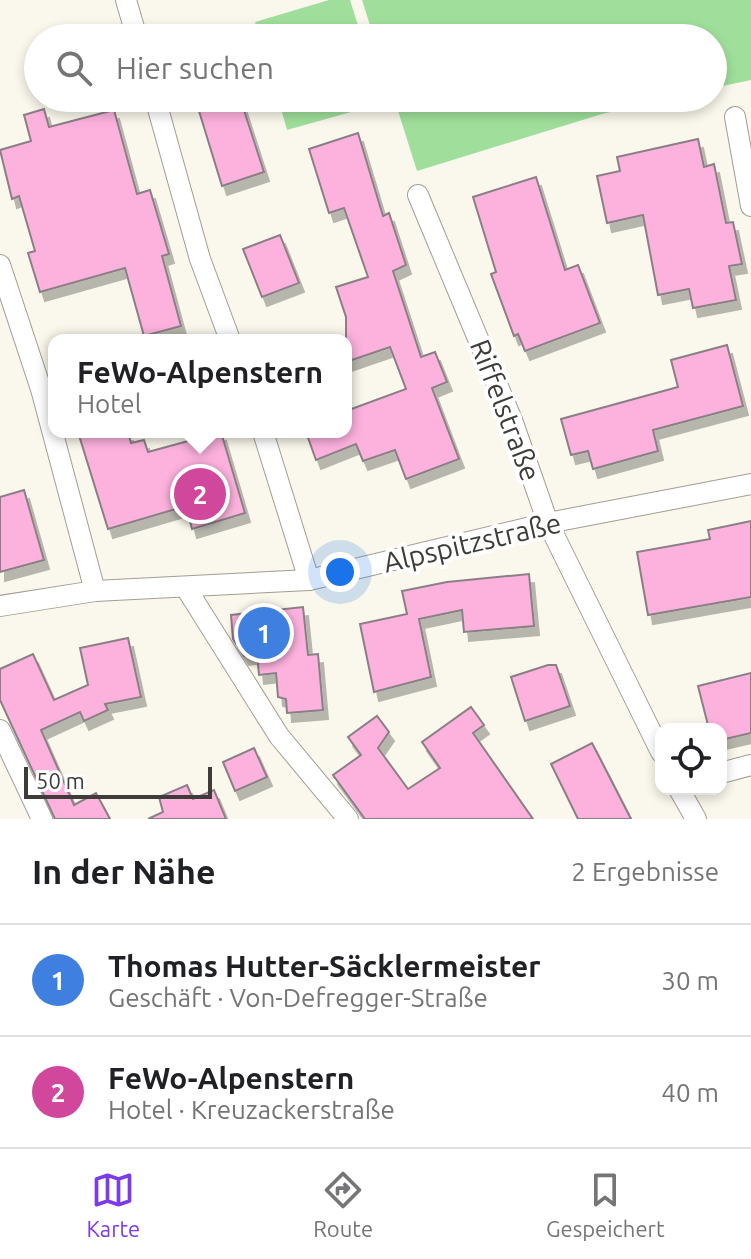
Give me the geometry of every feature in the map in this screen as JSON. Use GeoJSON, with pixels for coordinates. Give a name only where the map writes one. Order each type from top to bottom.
{"type":"FeatureCollection","features":[{"type":"Feature","properties":{"kind":"street"},"geometry":{"type":"LineString","coordinates":[[126,0],[133,24]]}},
{"type":"Feature","properties":{"kind":"street"},"geometry":{"type":"LineString","coordinates":[[159,112],[200,259],[228,334]]}},
{"type":"Feature","properties":{"kind":"street"},"geometry":{"type":"LineString","coordinates":[[735,117],[751,206]]}},
{"type":"Feature","properties":{"kind":"street","name":"Riffelstraße"},"geometry":{"type":"LineString","coordinates":[[418,195],[512,420],[548,523],[655,740]]}},
{"type":"Feature","properties":{"kind":"street"},"geometry":{"type":"LineString","coordinates":[[0,265],[48,415]]}},
{"type":"Feature","properties":{"kind":"street"},"geometry":{"type":"LineString","coordinates":[[54,438],[95,591]]}},
{"type":"Feature","properties":{"kind":"street"},"geometry":{"type":"LineString","coordinates":[[265,438],[309,580]]}},
{"type":"Feature","properties":{"kind":"street","name":"Alpspitzstraße"},"geometry":{"type":"LineString","coordinates":[[0,606],[95,591],[309,580],[548,523],[751,484]]}},
{"type":"Feature","properties":{"kind":"street"},"geometry":{"type":"LineString","coordinates":[[186,588],[279,736],[348,819]]}},
{"type":"Feature","properties":{"kind":"street"},"geometry":{"type":"LineString","coordinates":[[0,730],[42,819]]}},
{"type":"Feature","properties":{"kind":"street"},"geometry":{"type":"LineString","coordinates":[[727,771],[751,765]]}},
{"type":"Feature","properties":{"kind":"street"},"geometry":{"type":"LineString","coordinates":[[682,795],[696,819]]}},
{"type":"Feature","properties":{"kind":"green space"},"geometry":{"type":"Polygon","coordinates":[[[329,0],[350,0],[358,24],[256,24],[329,0]]]}},
{"type":"Feature","properties":{"kind":"green space"},"geometry":{"type":"Polygon","coordinates":[[[362,0],[751,0],[751,80],[727,85],[727,24],[370,24],[362,0]]]}},
{"type":"Feature","properties":{"kind":"green space"},"geometry":{"type":"Polygon","coordinates":[[[282,112],[351,112],[287,130],[282,112]]]}},
{"type":"Feature","properties":{"kind":"green space"},"geometry":{"type":"Polygon","coordinates":[[[398,112],[610,112],[602,114],[417,171],[398,112]]]}},
{"type":"Feature","properties":{"kind":"building"},"geometry":{"type":"Polygon","coordinates":[[[45,112],[49,127],[115,112],[137,194],[150,190],[169,254],[162,256],[181,326],[143,334],[125,268],[40,292],[28,253],[35,251],[19,196],[12,199],[0,150],[31,141],[24,115],[45,112]]]}},
{"type":"Feature","properties":{"kind":"building"},"geometry":{"type":"Polygon","coordinates":[[[199,112],[245,112],[264,172],[222,186],[199,112]]]}},
{"type":"Feature","properties":{"kind":"building"},"geometry":{"type":"Polygon","coordinates":[[[358,133],[383,216],[389,213],[406,265],[393,271],[421,357],[435,352],[447,382],[432,388],[459,459],[406,479],[395,450],[363,461],[356,444],[316,460],[308,438],[352,438],[352,409],[406,389],[390,347],[352,360],[352,334],[346,334],[346,317],[336,287],[368,277],[344,208],[329,213],[309,149],[358,133]]]}},
{"type":"Feature","properties":{"kind":"building"},"geometry":{"type":"Polygon","coordinates":[[[698,139],[704,167],[714,164],[726,223],[733,222],[742,264],[729,266],[736,300],[693,308],[689,289],[658,295],[643,215],[607,223],[597,176],[620,171],[617,157],[698,139]]]}},
{"type":"Feature","properties":{"kind":"building"},"geometry":{"type":"Polygon","coordinates":[[[536,177],[565,270],[578,265],[600,323],[525,351],[518,334],[514,336],[491,274],[496,272],[473,197],[536,177]]]}},
{"type":"Feature","properties":{"kind":"building"},"geometry":{"type":"Polygon","coordinates":[[[280,235],[299,283],[262,297],[243,249],[280,235]]]}},
{"type":"Feature","properties":{"kind":"building"},"geometry":{"type":"Polygon","coordinates":[[[727,345],[743,406],[653,430],[658,451],[593,469],[588,451],[571,455],[561,419],[678,387],[671,360],[727,345]]]}},
{"type":"Feature","properties":{"kind":"building"},"geometry":{"type":"Polygon","coordinates":[[[80,438],[130,438],[131,443],[144,440],[148,452],[199,438],[223,438],[245,513],[192,529],[186,506],[108,529],[80,438]]]}},
{"type":"Feature","properties":{"kind":"building"},"geometry":{"type":"Polygon","coordinates":[[[24,490],[44,560],[0,572],[0,497],[24,490]]]}},
{"type":"Feature","properties":{"kind":"building"},"geometry":{"type":"Polygon","coordinates":[[[751,521],[751,597],[648,615],[637,552],[710,539],[708,530],[751,521]]]}},
{"type":"Feature","properties":{"kind":"building"},"geometry":{"type":"Polygon","coordinates":[[[529,574],[534,626],[464,632],[462,610],[419,619],[431,677],[374,692],[360,624],[407,614],[402,591],[447,582],[529,574]]]}},
{"type":"Feature","properties":{"kind":"building"},"geometry":{"type":"Polygon","coordinates":[[[303,607],[308,655],[318,654],[323,710],[287,713],[286,699],[278,697],[276,673],[259,675],[257,654],[244,656],[233,639],[231,615],[303,607]]]}},
{"type":"Feature","properties":{"kind":"building"},"geometry":{"type":"Polygon","coordinates":[[[128,638],[141,697],[105,704],[108,710],[84,721],[80,712],[41,730],[74,805],[96,793],[110,819],[55,819],[0,700],[0,669],[33,654],[54,700],[88,685],[80,648],[128,638]]]}},
{"type":"Feature","properties":{"kind":"building"},"geometry":{"type":"Polygon","coordinates":[[[556,665],[570,706],[525,721],[511,677],[556,665]]]}},
{"type":"Feature","properties":{"kind":"building"},"geometry":{"type":"Polygon","coordinates":[[[751,673],[751,733],[727,739],[727,723],[707,723],[698,686],[751,673]]]}},
{"type":"Feature","properties":{"kind":"building"},"geometry":{"type":"Polygon","coordinates":[[[471,707],[484,725],[473,733],[533,819],[365,819],[333,775],[361,755],[348,737],[377,716],[389,732],[378,748],[408,789],[440,768],[422,742],[471,707]]]}},
{"type":"Feature","properties":{"kind":"building"},"geometry":{"type":"Polygon","coordinates":[[[592,743],[631,819],[578,819],[551,764],[592,743]]]}},
{"type":"Feature","properties":{"kind":"building"},"geometry":{"type":"Polygon","coordinates":[[[254,748],[267,777],[235,791],[223,762],[254,748]]]}},
{"type":"Feature","properties":{"kind":"building"},"geometry":{"type":"Polygon","coordinates":[[[187,785],[193,799],[214,790],[226,819],[148,819],[163,812],[159,797],[187,785]]]}},
{"type":"Feature","properties":{"kind":"place","name":"FeWo-Alpenstern"},"geometry":{"type":"Point","coordinates":[200,494]}},
{"type":"Feature","properties":{"kind":"place","name":"Thomas Hutter-Säcklermeister"},"geometry":{"type":"Point","coordinates":[264,633]}}]}
